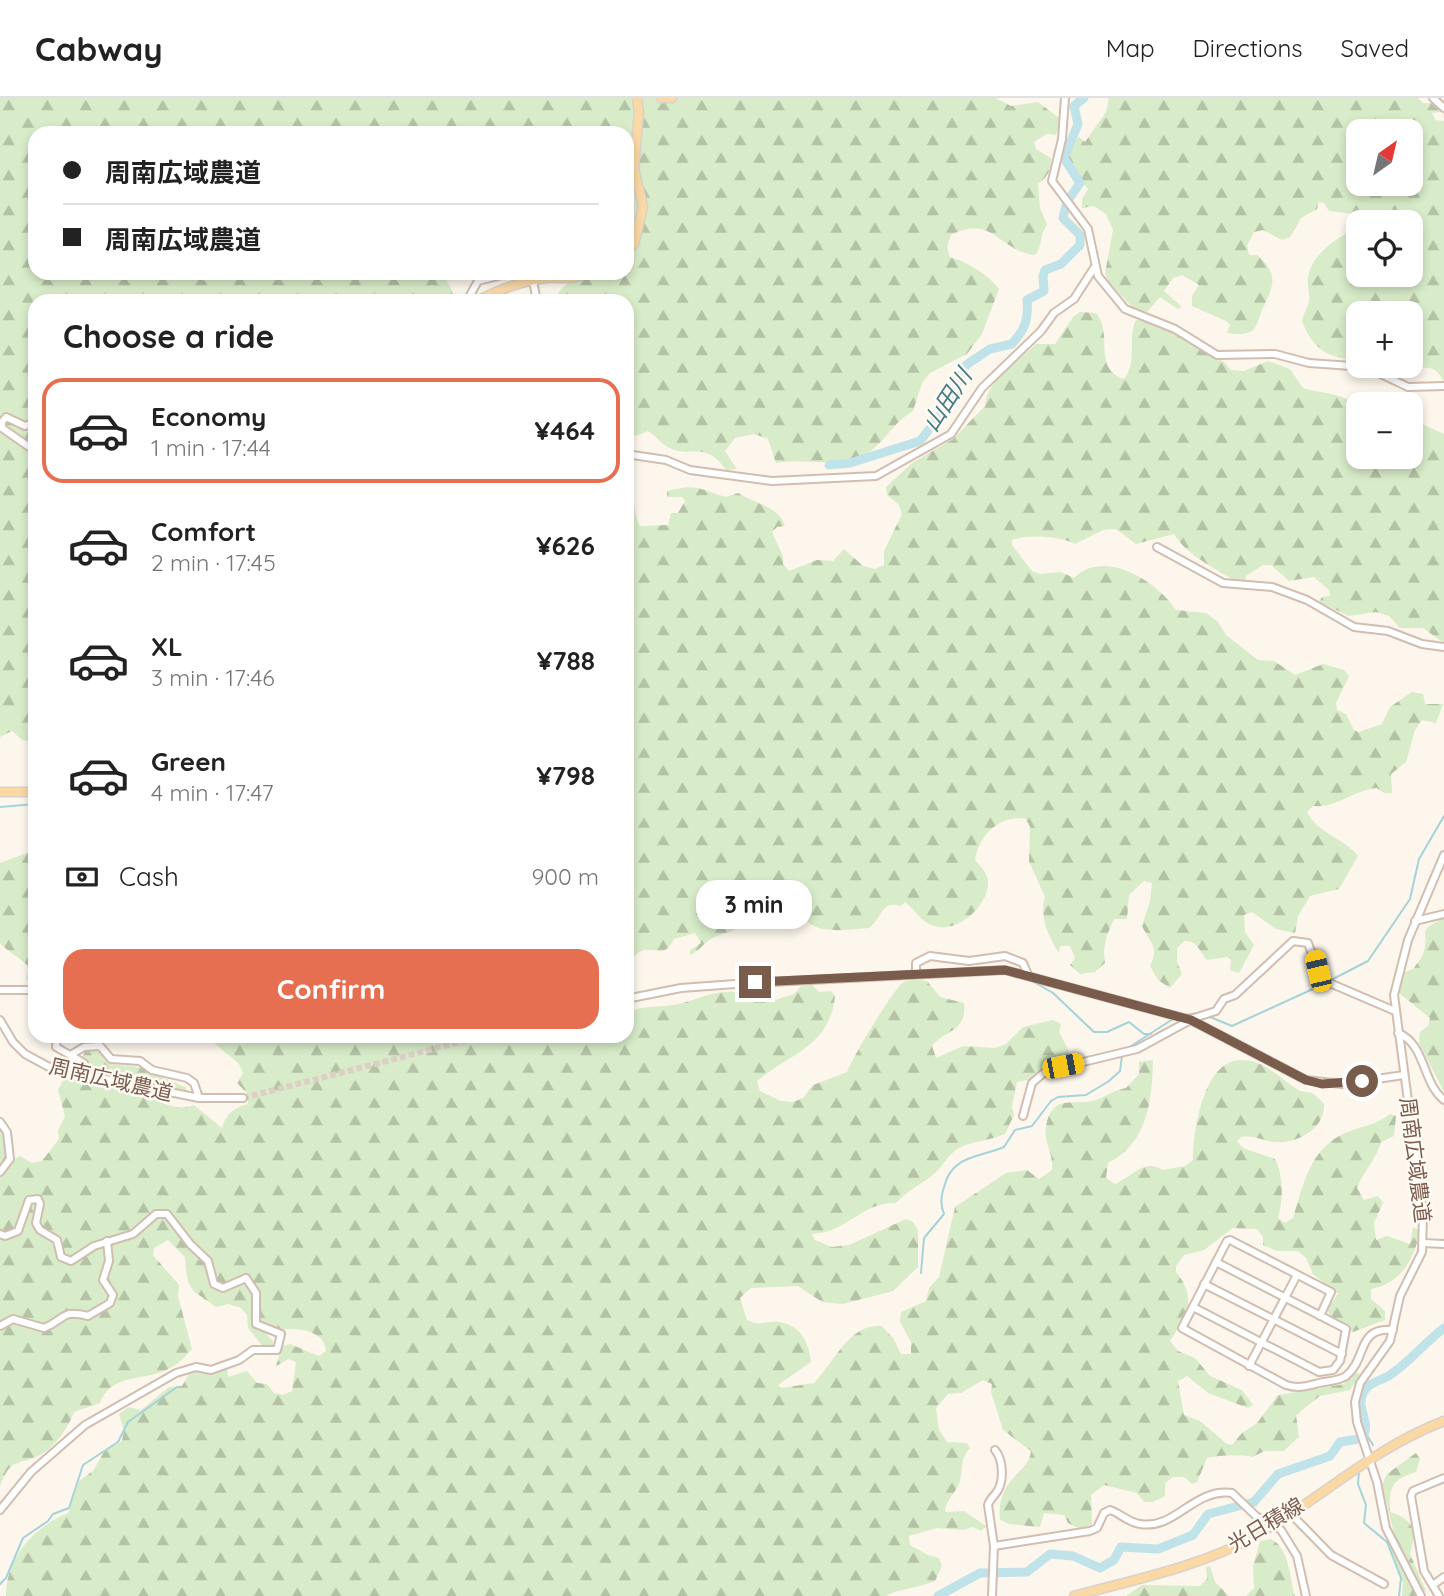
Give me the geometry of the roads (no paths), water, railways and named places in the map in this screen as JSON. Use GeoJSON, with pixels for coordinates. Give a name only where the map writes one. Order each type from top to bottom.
{"type":"FeatureCollection","features":[{"type":"Feature","properties":{"kind":"main road"},"geometry":{"type":"LineString","coordinates":[[634,244],[643,207],[634,168],[639,112],[637,98]]}},
{"type":"Feature","properties":{"kind":"main road"},"geometry":{"type":"LineString","coordinates":[[661,98],[672,98]]}},
{"type":"Feature","properties":{"kind":"main road"},"geometry":{"type":"LineString","coordinates":[[489,294],[533,281]]}},
{"type":"Feature","properties":{"kind":"main road"},"geometry":{"type":"LineString","coordinates":[[0,792],[28,792]]}},
{"type":"Feature","properties":{"kind":"main road","name":"光日積線"},"geometry":{"type":"LineString","coordinates":[[1074,1596],[1214,1555],[1274,1524],[1370,1457],[1444,1421]]}},
{"type":"Feature","properties":{"kind":"street"},"geometry":{"type":"LineString","coordinates":[[1065,98],[1062,139],[1052,181],[1088,229],[1094,268],[1125,309],[1175,328],[1217,355],[1275,354],[1309,363],[1366,367],[1408,387],[1444,386]]}},
{"type":"Feature","properties":{"kind":"street"},"geometry":{"type":"LineString","coordinates":[[1433,98],[1444,107]]}},
{"type":"Feature","properties":{"kind":"street"},"geometry":{"type":"LineString","coordinates":[[634,455],[666,460],[690,470],[772,481],[876,476],[951,434],[982,388],[1041,331],[1054,313],[1074,299],[1094,268]]}},
{"type":"Feature","properties":{"kind":"street"},"geometry":{"type":"LineString","coordinates":[[533,281],[536,294]]}},
{"type":"Feature","properties":{"kind":"street"},"geometry":{"type":"LineString","coordinates":[[28,425],[25,426],[6,417],[2,422],[2,428],[9,435],[28,447]]}},
{"type":"Feature","properties":{"kind":"street"},"geometry":{"type":"LineString","coordinates":[[1157,547],[1223,583],[1284,590],[1354,627],[1388,631],[1422,645],[1444,647]]}},
{"type":"Feature","properties":{"kind":"street"},"geometry":{"type":"LineString","coordinates":[[1404,1075],[1395,1012],[1396,983],[1415,921],[1444,855]]}},
{"type":"Feature","properties":{"kind":"street"},"geometry":{"type":"LineString","coordinates":[[1415,921],[1444,914]]}},
{"type":"Feature","properties":{"kind":"street"},"geometry":{"type":"LineString","coordinates":[[1023,1116],[1032,1083],[1046,1071],[1138,1049],[1191,1020],[1207,1015],[1220,1007],[1224,999],[1242,989],[1293,941],[1308,943],[1318,971],[1327,982],[1395,1012]]}},
{"type":"Feature","properties":{"kind":"street"},"geometry":{"type":"LineString","coordinates":[[916,973],[916,963],[926,957],[969,961],[1006,956],[1023,963],[1027,975]]}},
{"type":"Feature","properties":{"kind":"street","name":"周南広域農道"},"geometry":{"type":"LineString","coordinates":[[634,998],[695,987],[1005,970],[1191,1020],[1306,1080],[1342,1084],[1404,1075],[1423,1214],[1423,1243],[1400,1296],[1393,1330],[1385,1349],[1360,1383],[1355,1402],[1357,1422],[1370,1457],[1386,1528],[1421,1596]]}},
{"type":"Feature","properties":{"kind":"street"},"geometry":{"type":"LineString","coordinates":[[2,988],[28,990]]}},
{"type":"Feature","properties":{"kind":"street","name":"周南広域農道"},"geometry":{"type":"LineString","coordinates":[[0,1020],[13,1042],[37,1062],[88,1076],[199,1098],[243,1098]]}},
{"type":"Feature","properties":{"kind":"street"},"geometry":{"type":"LineString","coordinates":[[1398,1033],[1416,1047],[1437,1094],[1444,1100]]}},
{"type":"Feature","properties":{"kind":"street"},"geometry":{"type":"LineString","coordinates":[[56,1043],[56,1047],[84,1063],[88,1076]]}},
{"type":"Feature","properties":{"kind":"street"},"geometry":{"type":"LineString","coordinates":[[72,1054],[84,1047],[100,1046],[111,1059],[140,1061],[152,1070],[187,1078],[194,1083],[199,1098]]}},
{"type":"Feature","properties":{"kind":"street"},"geometry":{"type":"LineString","coordinates":[[0,1122],[7,1132],[10,1159],[0,1172]]}},
{"type":"Feature","properties":{"kind":"street"},"geometry":{"type":"LineString","coordinates":[[0,1234],[5,1236],[18,1231],[29,1200],[33,1197],[40,1204],[36,1223],[40,1230],[57,1240],[61,1257],[66,1261],[107,1241],[133,1234],[156,1214],[170,1216],[191,1245],[208,1261],[214,1284],[218,1288],[243,1277],[251,1284],[257,1304],[256,1324],[279,1331],[277,1350],[253,1350],[239,1360],[211,1370],[196,1367],[176,1373],[85,1425],[30,1472],[0,1510]]}},
{"type":"Feature","properties":{"kind":"street"},"geometry":{"type":"LineString","coordinates":[[1320,1316],[1331,1292],[1230,1240],[1182,1328],[1184,1332],[1293,1387],[1341,1378],[1355,1364],[1369,1335],[1379,1330],[1393,1330]]}},
{"type":"Feature","properties":{"kind":"street"},"geometry":{"type":"LineString","coordinates":[[0,1326],[13,1319],[44,1328],[66,1313],[72,1311],[88,1316],[110,1303],[113,1295],[103,1280],[109,1261],[107,1241]]}},
{"type":"Feature","properties":{"kind":"street"},"geometry":{"type":"LineString","coordinates":[[1423,1243],[1444,1244]]}},
{"type":"Feature","properties":{"kind":"street"},"geometry":{"type":"LineString","coordinates":[[1193,1307],[1325,1373],[1336,1367],[1342,1354],[1346,1329],[1216,1262]]}},
{"type":"Feature","properties":{"kind":"street"},"geometry":{"type":"LineString","coordinates":[[1249,1366],[1297,1275]]}},
{"type":"Feature","properties":{"kind":"street"},"geometry":{"type":"LineString","coordinates":[[1205,1284],[1342,1354]]}},
{"type":"Feature","properties":{"kind":"street"},"geometry":{"type":"LineString","coordinates":[[992,1596],[994,1546],[988,1505],[998,1490],[1002,1465],[995,1450]]}},
{"type":"Feature","properties":{"kind":"street"},"geometry":{"type":"LineString","coordinates":[[1439,1596],[1423,1566],[1412,1496],[1413,1491],[1444,1478]]}},
{"type":"Feature","properties":{"kind":"street"},"geometry":{"type":"LineString","coordinates":[[994,1546],[1090,1531],[1097,1528],[1104,1513],[1110,1510],[1135,1523],[1147,1524],[1168,1519],[1206,1494],[1232,1493],[1262,1520],[1281,1530],[1297,1556],[1306,1596]]}},
{"type":"Feature","properties":{"kind":"street"},"geometry":{"type":"LineString","coordinates":[[1290,1513],[1331,1555],[1384,1584]]}},
{"type":"Feature","properties":{"kind":"street"},"geometry":{"type":"LineString","coordinates":[[1433,1585],[1444,1577]]}},
{"type":"Feature","properties":{"kind":"waterway","name":"山田川"},"geometry":{"type":"LineString","coordinates":[[1069,199],[1080,183],[1064,158],[1078,124],[1074,106],[1084,98]]}},
{"type":"Feature","properties":{"kind":"waterway","name":"山田川"},"geometry":{"type":"LineString","coordinates":[[829,465],[850,463],[920,441],[948,405],[966,365],[990,349],[1012,344],[1025,324],[1027,300],[1044,291],[1045,270],[1061,264],[1080,245],[1080,235],[1063,218],[1066,205]]}},
{"type":"Feature","properties":{"kind":"waterway"},"geometry":{"type":"LineString","coordinates":[[0,807],[28,805]]}},
{"type":"Feature","properties":{"kind":"waterway"},"geometry":{"type":"LineString","coordinates":[[1331,980],[1368,961],[1410,899],[1419,859],[1444,816]]}},
{"type":"Feature","properties":{"kind":"waterway"},"geometry":{"type":"LineString","coordinates":[[970,964],[1006,959]]}},
{"type":"Feature","properties":{"kind":"waterway"},"geometry":{"type":"LineString","coordinates":[[946,961],[965,964]]}},
{"type":"Feature","properties":{"kind":"waterway"},"geometry":{"type":"LineString","coordinates":[[1027,978],[1053,993],[1094,1032],[1107,1032],[1129,1022],[1144,1034],[1151,1034]]}},
{"type":"Feature","properties":{"kind":"waterway"},"geometry":{"type":"LineString","coordinates":[[1210,1017],[1232,1026],[1326,983]]}},
{"type":"Feature","properties":{"kind":"waterway"},"geometry":{"type":"LineString","coordinates":[[1181,1015],[1202,1013]]}},
{"type":"Feature","properties":{"kind":"waterway"},"geometry":{"type":"LineString","coordinates":[[1131,1046],[1176,1017]]}},
{"type":"Feature","properties":{"kind":"waterway"},"geometry":{"type":"LineString","coordinates":[[921,1273],[924,1238],[944,1214],[942,1194],[953,1169],[967,1159],[1004,1147],[1015,1130],[1032,1126],[1051,1101],[1058,1097],[1086,1095],[1109,1081],[1120,1071],[1122,1056]]}},
{"type":"Feature","properties":{"kind":"waterway"},"geometry":{"type":"LineString","coordinates":[[1364,1435],[1361,1398],[1365,1389],[1397,1370],[1444,1328]]}},
{"type":"Feature","properties":{"kind":"waterway"},"geometry":{"type":"LineString","coordinates":[[0,1584],[6,1578],[23,1538],[48,1521],[53,1514],[69,1508],[83,1465],[118,1442],[128,1422],[177,1387]]}},
{"type":"Feature","properties":{"kind":"waterway"},"geometry":{"type":"LineString","coordinates":[[1366,1434],[1373,1445]]}},
{"type":"Feature","properties":{"kind":"waterway"},"geometry":{"type":"LineString","coordinates":[[938,1596],[980,1573],[1027,1572],[1050,1554],[1073,1556],[1100,1568],[1114,1560],[1121,1547],[1158,1549],[1193,1535],[1208,1514],[1254,1502],[1278,1474],[1330,1456],[1340,1442],[1358,1439]]}},
{"type":"Feature","properties":{"kind":"waterway"},"geometry":{"type":"LineString","coordinates":[[1359,1471],[1358,1484],[1366,1505],[1364,1523],[1387,1542],[1401,1578],[1399,1596]]}},
{"type":"Feature","properties":{"kind":"tunnel"},"geometry":{"type":"LineString","coordinates":[[243,1098],[457,1043]]}}]}
